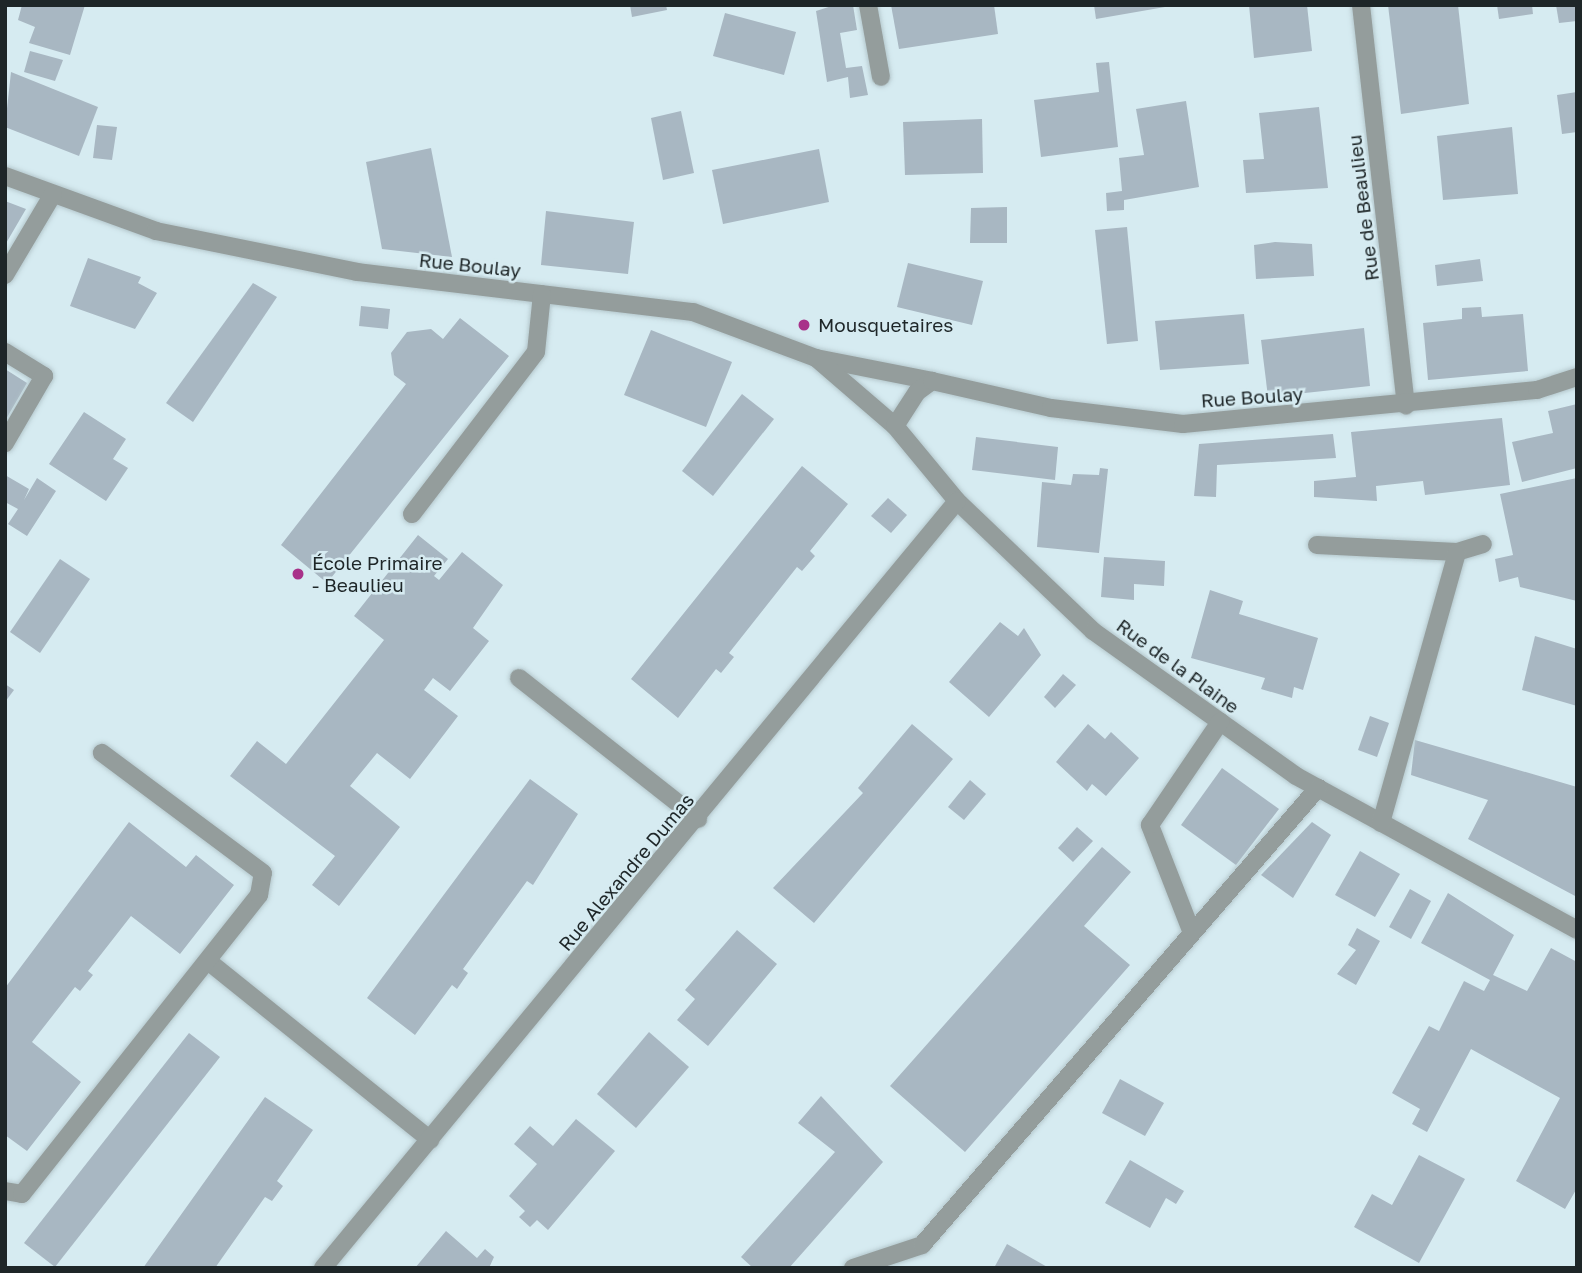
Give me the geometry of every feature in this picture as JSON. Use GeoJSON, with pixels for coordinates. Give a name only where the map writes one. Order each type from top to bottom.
{"type":"FeatureCollection","features":[{"type":"Feature","properties":{"kind":"street"},"geometry":{"type":"LineString","coordinates":[[868,5],[881,77]]}},
{"type":"Feature","properties":{"kind":"street","name":"Rue de Beaulieu"},"geometry":{"type":"LineString","coordinates":[[1361,5],[1406,405]]}},
{"type":"Feature","properties":{"kind":"street","name":"Rue Boulay"},"geometry":{"type":"LineString","coordinates":[[5,176],[156,231],[357,272],[693,312],[816,358],[1051,408],[1183,424],[1406,405],[1537,390],[1577,377]]}},
{"type":"Feature","properties":{"kind":"street"},"geometry":{"type":"LineString","coordinates":[[5,275],[53,194]]}},
{"type":"Feature","properties":{"kind":"street"},"geometry":{"type":"LineString","coordinates":[[412,514],[536,352],[542,294]]}},
{"type":"Feature","properties":{"kind":"street"},"geometry":{"type":"LineString","coordinates":[[5,352],[44,376],[5,443]]}},
{"type":"Feature","properties":{"kind":"street","name":"Rue de la Plaine"},"geometry":{"type":"LineString","coordinates":[[816,358],[895,426],[957,501],[1093,631],[1318,788],[1577,930]]}},
{"type":"Feature","properties":{"kind":"street"},"geometry":{"type":"LineString","coordinates":[[895,426],[916,392],[932,381]]}},
{"type":"Feature","properties":{"kind":"street","name":"Rue Alexandre Dumas"},"geometry":{"type":"LineString","coordinates":[[323,1268],[698,819],[957,501]]}},
{"type":"Feature","properties":{"kind":"street"},"geometry":{"type":"LineString","coordinates":[[1317,545],[1457,552],[1483,544]]}},
{"type":"Feature","properties":{"kind":"street"},"geometry":{"type":"LineString","coordinates":[[1381,823],[1457,552]]}},
{"type":"Feature","properties":{"kind":"street"},"geometry":{"type":"LineString","coordinates":[[520,678],[698,819]]}},
{"type":"Feature","properties":{"kind":"street"},"geometry":{"type":"LineString","coordinates":[[1192,933],[1150,825],[1220,722]]}},
{"type":"Feature","properties":{"kind":"street"},"geometry":{"type":"LineString","coordinates":[[5,1191],[22,1194],[209,962],[259,895],[263,873],[102,753]]}},
{"type":"Feature","properties":{"kind":"street"},"geometry":{"type":"LineString","coordinates":[[853,1268],[922,1245],[1318,788]]}},
{"type":"Feature","properties":{"kind":"street"},"geometry":{"type":"LineString","coordinates":[[209,962],[430,1140]]}},
{"type":"Feature","properties":{"kind":"building"},"geometry":{"type":"Polygon","coordinates":[[[22,5],[85,5],[70,55],[29,43],[35,27],[18,20],[22,5]]]}},
{"type":"Feature","properties":{"kind":"building"},"geometry":{"type":"Polygon","coordinates":[[[630,5],[666,5],[667,10],[632,17],[630,5]]]}},
{"type":"Feature","properties":{"kind":"building"},"geometry":{"type":"Polygon","coordinates":[[[835,5],[853,5],[857,30],[840,33],[846,68],[862,66],[868,95],[850,98],[848,77],[827,82],[816,11],[835,5]]]}},
{"type":"Feature","properties":{"kind":"building"},"geometry":{"type":"Polygon","coordinates":[[[891,5],[994,5],[998,34],[899,49],[891,5]]]}},
{"type":"Feature","properties":{"kind":"building"},"geometry":{"type":"Polygon","coordinates":[[[1094,5],[1165,5],[1165,7],[1096,19],[1094,5]]]}},
{"type":"Feature","properties":{"kind":"building"},"geometry":{"type":"Polygon","coordinates":[[[1249,5],[1307,5],[1312,51],[1254,58],[1249,5]]]}},
{"type":"Feature","properties":{"kind":"building"},"geometry":{"type":"Polygon","coordinates":[[[1388,5],[1458,5],[1469,104],[1401,114],[1388,5]]]}},
{"type":"Feature","properties":{"kind":"building"},"geometry":{"type":"Polygon","coordinates":[[[1497,5],[1532,5],[1533,14],[1499,19],[1497,5]]]}},
{"type":"Feature","properties":{"kind":"building"},"geometry":{"type":"Polygon","coordinates":[[[1556,5],[1577,5],[1577,21],[1559,23],[1556,5]]]}},
{"type":"Feature","properties":{"kind":"building"},"geometry":{"type":"Polygon","coordinates":[[[725,13],[796,32],[784,75],[713,56],[725,13]]]}},
{"type":"Feature","properties":{"kind":"building"},"geometry":{"type":"Polygon","coordinates":[[[30,51],[63,60],[55,81],[24,72],[30,51]]]}},
{"type":"Feature","properties":{"kind":"building"},"geometry":{"type":"Polygon","coordinates":[[[1109,62],[1118,147],[1041,157],[1034,100],[1099,92],[1096,63],[1109,62]]]}},
{"type":"Feature","properties":{"kind":"building"},"geometry":{"type":"Polygon","coordinates":[[[11,72],[98,107],[79,156],[5,127],[11,72]]]}},
{"type":"Feature","properties":{"kind":"building"},"geometry":{"type":"Polygon","coordinates":[[[1577,92],[1577,132],[1562,134],[1557,95],[1577,92]]]}},
{"type":"Feature","properties":{"kind":"building"},"geometry":{"type":"Polygon","coordinates":[[[1186,101],[1199,187],[1124,200],[1124,210],[1107,211],[1106,193],[1122,191],[1119,158],[1144,155],[1136,109],[1186,101]]]}},
{"type":"Feature","properties":{"kind":"building"},"geometry":{"type":"Polygon","coordinates":[[[1319,107],[1328,188],[1246,193],[1243,160],[1264,159],[1259,113],[1319,107]]]}},
{"type":"Feature","properties":{"kind":"building"},"geometry":{"type":"Polygon","coordinates":[[[681,111],[694,173],[663,180],[651,118],[681,111]]]}},
{"type":"Feature","properties":{"kind":"building"},"geometry":{"type":"Polygon","coordinates":[[[982,119],[983,173],[905,175],[903,122],[982,119]]]}},
{"type":"Feature","properties":{"kind":"building"},"geometry":{"type":"Polygon","coordinates":[[[97,125],[117,127],[112,160],[93,158],[97,125]]]}},
{"type":"Feature","properties":{"kind":"building"},"geometry":{"type":"Polygon","coordinates":[[[1512,127],[1518,194],[1443,200],[1437,136],[1512,127]]]}},
{"type":"Feature","properties":{"kind":"building"},"geometry":{"type":"Polygon","coordinates":[[[431,148],[452,257],[382,249],[366,162],[431,148]]]}},
{"type":"Feature","properties":{"kind":"building"},"geometry":{"type":"Polygon","coordinates":[[[819,149],[829,202],[723,224],[712,170],[819,149]]]}},
{"type":"Feature","properties":{"kind":"building"},"geometry":{"type":"Polygon","coordinates":[[[5,201],[26,209],[5,245],[5,201]]]}},
{"type":"Feature","properties":{"kind":"building"},"geometry":{"type":"Polygon","coordinates":[[[1007,207],[1007,243],[970,243],[971,208],[1007,207]]]}},
{"type":"Feature","properties":{"kind":"building"},"geometry":{"type":"Polygon","coordinates":[[[546,211],[634,222],[628,274],[541,265],[546,211]]]}},
{"type":"Feature","properties":{"kind":"building"},"geometry":{"type":"Polygon","coordinates":[[[1127,227],[1138,341],[1107,344],[1095,230],[1127,227]]]}},
{"type":"Feature","properties":{"kind":"building"},"geometry":{"type":"Polygon","coordinates":[[[1275,242],[1312,244],[1314,276],[1256,279],[1254,245],[1275,242]]]}},
{"type":"Feature","properties":{"kind":"building"},"geometry":{"type":"Polygon","coordinates":[[[88,258],[141,277],[138,283],[157,293],[135,329],[70,306],[88,258]]]}},
{"type":"Feature","properties":{"kind":"building"},"geometry":{"type":"Polygon","coordinates":[[[1480,259],[1483,281],[1437,286],[1435,265],[1480,259]]]}},
{"type":"Feature","properties":{"kind":"building"},"geometry":{"type":"Polygon","coordinates":[[[908,263],[983,281],[972,325],[897,307],[908,263]]]}},
{"type":"Feature","properties":{"kind":"building"},"geometry":{"type":"Polygon","coordinates":[[[253,283],[277,297],[193,422],[166,403],[253,283]]]}},
{"type":"Feature","properties":{"kind":"building"},"geometry":{"type":"Polygon","coordinates":[[[361,306],[390,309],[388,329],[359,326],[361,306]]]}},
{"type":"Feature","properties":{"kind":"building"},"geometry":{"type":"Polygon","coordinates":[[[1481,307],[1482,317],[1523,314],[1528,371],[1428,380],[1423,323],[1462,319],[1462,308],[1481,307]]]}},
{"type":"Feature","properties":{"kind":"building"},"geometry":{"type":"Polygon","coordinates":[[[1244,314],[1249,364],[1160,370],[1155,321],[1244,314]]]}},
{"type":"Feature","properties":{"kind":"building"},"geometry":{"type":"Polygon","coordinates":[[[460,318],[509,356],[327,583],[281,545],[406,384],[394,375],[391,353],[407,332],[431,329],[443,339],[460,318]]]}},
{"type":"Feature","properties":{"kind":"building"},"geometry":{"type":"Polygon","coordinates":[[[1364,328],[1370,386],[1268,397],[1261,340],[1364,328]]]}},
{"type":"Feature","properties":{"kind":"building"},"geometry":{"type":"Polygon","coordinates":[[[651,330],[732,362],[706,427],[624,395],[651,330]]]}},
{"type":"Feature","properties":{"kind":"building"},"geometry":{"type":"Polygon","coordinates":[[[5,369],[27,383],[5,421],[5,369]]]}},
{"type":"Feature","properties":{"kind":"building"},"geometry":{"type":"Polygon","coordinates":[[[742,394],[774,419],[713,496],[682,471],[742,394]]]}},
{"type":"Feature","properties":{"kind":"building"},"geometry":{"type":"Polygon","coordinates":[[[1577,404],[1577,468],[1522,482],[1512,442],[1553,433],[1548,411],[1577,404]]]}},
{"type":"Feature","properties":{"kind":"building"},"geometry":{"type":"Polygon","coordinates":[[[84,412],[126,439],[113,459],[128,468],[106,501],[49,464],[84,412]]]}},
{"type":"Feature","properties":{"kind":"building"},"geometry":{"type":"Polygon","coordinates":[[[1502,418],[1510,485],[1425,495],[1423,481],[1376,486],[1377,501],[1314,497],[1314,481],[1356,477],[1351,432],[1502,418]]]}},
{"type":"Feature","properties":{"kind":"building"},"geometry":{"type":"Polygon","coordinates":[[[1333,434],[1336,458],[1217,465],[1216,497],[1194,496],[1199,444],[1333,434]]]}},
{"type":"Feature","properties":{"kind":"building"},"geometry":{"type":"Polygon","coordinates":[[[976,437],[1058,447],[1055,480],[972,470],[976,437]]]}},
{"type":"Feature","properties":{"kind":"building"},"geometry":{"type":"Polygon","coordinates":[[[802,466],[848,504],[810,551],[815,556],[802,571],[797,567],[729,653],[734,657],[721,673],[716,669],[678,718],[631,679],[802,466]]]}},
{"type":"Feature","properties":{"kind":"building"},"geometry":{"type":"Polygon","coordinates":[[[1100,468],[1108,469],[1099,553],[1037,547],[1042,482],[1071,485],[1073,474],[1099,475],[1100,468]]]}},
{"type":"Feature","properties":{"kind":"building"},"geometry":{"type":"Polygon","coordinates":[[[5,475],[29,489],[24,500],[37,478],[56,491],[27,536],[8,524],[18,509],[5,502],[5,475]]]}},
{"type":"Feature","properties":{"kind":"building"},"geometry":{"type":"Polygon","coordinates":[[[1577,478],[1577,601],[1520,587],[1518,577],[1499,582],[1495,559],[1513,555],[1500,494],[1577,478]]]}},
{"type":"Feature","properties":{"kind":"building"},"geometry":{"type":"Polygon","coordinates":[[[888,498],[907,515],[891,533],[871,516],[888,498]]]}},
{"type":"Feature","properties":{"kind":"building"},"geometry":{"type":"Polygon","coordinates":[[[418,535],[448,559],[434,576],[439,580],[462,552],[503,585],[473,628],[489,641],[450,691],[433,678],[424,690],[458,716],[410,779],[377,753],[350,786],[400,827],[339,906],[312,885],[335,856],[230,776],[257,741],[286,764],[384,640],[354,616],[418,535]]]}},
{"type":"Feature","properties":{"kind":"building"},"geometry":{"type":"Polygon","coordinates":[[[1104,557],[1165,561],[1164,586],[1134,584],[1134,600],[1101,597],[1104,557]]]}},
{"type":"Feature","properties":{"kind":"building"},"geometry":{"type":"Polygon","coordinates":[[[60,559],[90,579],[40,653],[10,632],[60,559]]]}},
{"type":"Feature","properties":{"kind":"building"},"geometry":{"type":"Polygon","coordinates":[[[1210,590],[1243,601],[1239,614],[1318,638],[1303,690],[1294,687],[1292,698],[1261,689],[1265,678],[1191,658],[1210,590]]]}},
{"type":"Feature","properties":{"kind":"building"},"geometry":{"type":"Polygon","coordinates":[[[1000,622],[1018,636],[1024,628],[1041,655],[989,717],[949,682],[1000,622]]]}},
{"type":"Feature","properties":{"kind":"building"},"geometry":{"type":"Polygon","coordinates":[[[1535,636],[1577,649],[1577,706],[1522,690],[1535,636]]]}},
{"type":"Feature","properties":{"kind":"building"},"geometry":{"type":"Polygon","coordinates":[[[1063,674],[1076,685],[1055,708],[1044,697],[1063,674]]]}},
{"type":"Feature","properties":{"kind":"building"},"geometry":{"type":"Polygon","coordinates":[[[5,684],[14,690],[5,702],[5,684]]]}},
{"type":"Feature","properties":{"kind":"building"},"geometry":{"type":"Polygon","coordinates":[[[1370,716],[1389,723],[1377,757],[1358,750],[1370,716]]]}},
{"type":"Feature","properties":{"kind":"building"},"geometry":{"type":"Polygon","coordinates":[[[912,724],[953,759],[814,923],[773,888],[863,793],[858,788],[912,724]]]}},
{"type":"Feature","properties":{"kind":"building"},"geometry":{"type":"Polygon","coordinates":[[[1088,724],[1105,739],[1111,732],[1139,758],[1106,796],[1092,784],[1087,791],[1056,762],[1088,724]]]}},
{"type":"Feature","properties":{"kind":"building"},"geometry":{"type":"Polygon","coordinates":[[[1415,740],[1577,787],[1577,897],[1468,839],[1488,800],[1411,775],[1415,740]]]}},
{"type":"Feature","properties":{"kind":"building"},"geometry":{"type":"Polygon","coordinates":[[[1222,768],[1279,809],[1236,865],[1181,825],[1222,768]]]}},
{"type":"Feature","properties":{"kind":"building"},"geometry":{"type":"Polygon","coordinates":[[[530,779],[578,814],[533,885],[527,881],[463,969],[468,973],[457,989],[452,985],[415,1035],[367,998],[530,779]]]}},
{"type":"Feature","properties":{"kind":"building"},"geometry":{"type":"Polygon","coordinates":[[[970,780],[986,794],[964,820],[948,807],[970,780]]]}},
{"type":"Feature","properties":{"kind":"building"},"geometry":{"type":"Polygon","coordinates":[[[129,822],[186,867],[196,855],[234,885],[180,954],[131,916],[88,971],[93,975],[80,991],[75,987],[32,1042],[81,1082],[27,1151],[5,1135],[5,988],[129,822]]]}},
{"type":"Feature","properties":{"kind":"building"},"geometry":{"type":"Polygon","coordinates":[[[1312,822],[1331,835],[1293,898],[1261,875],[1312,822]]]}},
{"type":"Feature","properties":{"kind":"building"},"geometry":{"type":"Polygon","coordinates":[[[1077,827],[1093,841],[1073,862],[1058,848],[1077,827]]]}},
{"type":"Feature","properties":{"kind":"building"},"geometry":{"type":"Polygon","coordinates":[[[1102,847],[1131,872],[1084,926],[1130,965],[965,1152],[890,1086],[1102,847]]]}},
{"type":"Feature","properties":{"kind":"building"},"geometry":{"type":"Polygon","coordinates":[[[1360,851],[1400,874],[1375,917],[1335,895],[1360,851]]]}},
{"type":"Feature","properties":{"kind":"building"},"geometry":{"type":"Polygon","coordinates":[[[1410,889],[1431,901],[1411,939],[1389,927],[1410,889]]]}},
{"type":"Feature","properties":{"kind":"building"},"geometry":{"type":"Polygon","coordinates":[[[1448,893],[1514,935],[1493,975],[1527,991],[1551,948],[1577,962],[1577,1188],[1565,1209],[1516,1181],[1560,1098],[1471,1049],[1427,1132],[1412,1124],[1420,1109],[1392,1093],[1429,1026],[1439,1031],[1464,981],[1484,991],[1490,980],[1421,943],[1448,893]]]}},
{"type":"Feature","properties":{"kind":"building"},"geometry":{"type":"Polygon","coordinates":[[[1357,928],[1380,941],[1356,985],[1337,974],[1356,950],[1348,945],[1357,928]]]}},
{"type":"Feature","properties":{"kind":"building"},"geometry":{"type":"Polygon","coordinates":[[[737,930],[777,964],[708,1046],[677,1020],[695,999],[685,990],[737,930]]]}},
{"type":"Feature","properties":{"kind":"building"},"geometry":{"type":"Polygon","coordinates":[[[649,1032],[689,1067],[636,1128],[597,1094],[649,1032]]]}},
{"type":"Feature","properties":{"kind":"building"},"geometry":{"type":"Polygon","coordinates":[[[189,1033],[220,1057],[55,1267],[24,1243],[189,1033]]]}},
{"type":"Feature","properties":{"kind":"building"},"geometry":{"type":"Polygon","coordinates":[[[1120,1079],[1164,1103],[1145,1136],[1102,1113],[1120,1079]]]}},
{"type":"Feature","properties":{"kind":"building"},"geometry":{"type":"Polygon","coordinates":[[[821,1096],[883,1162],[789,1268],[753,1268],[741,1257],[835,1152],[798,1123],[821,1096]]]}},
{"type":"Feature","properties":{"kind":"building"},"geometry":{"type":"Polygon","coordinates":[[[265,1097],[313,1130],[277,1181],[283,1186],[272,1201],[265,1197],[215,1268],[143,1268],[265,1097]]]}},
{"type":"Feature","properties":{"kind":"building"},"geometry":{"type":"Polygon","coordinates":[[[576,1119],[615,1151],[548,1230],[537,1220],[530,1227],[519,1217],[525,1211],[509,1196],[537,1164],[514,1144],[530,1126],[553,1146],[576,1119]]]}},
{"type":"Feature","properties":{"kind":"building"},"geometry":{"type":"Polygon","coordinates":[[[1419,1155],[1465,1179],[1419,1263],[1354,1227],[1372,1194],[1392,1205],[1419,1155]]]}},
{"type":"Feature","properties":{"kind":"building"},"geometry":{"type":"Polygon","coordinates":[[[1130,1160],[1184,1191],[1176,1204],[1166,1198],[1150,1228],[1105,1203],[1130,1160]]]}},
{"type":"Feature","properties":{"kind":"building"},"geometry":{"type":"Polygon","coordinates":[[[446,1231],[477,1258],[485,1249],[494,1257],[489,1268],[415,1268],[446,1231]]]}},
{"type":"Feature","properties":{"kind":"building"},"geometry":{"type":"Polygon","coordinates":[[[1007,1244],[1049,1268],[994,1268],[1007,1244]]]}},
{"type":"Feature","properties":{"kind":"place","name":"Mousquetaires"},"geometry":{"type":"Point","coordinates":[804,325]}},
{"type":"Feature","properties":{"kind":"place","name":"École Primaire - Beaulieu"},"geometry":{"type":"Point","coordinates":[298,574]}}]}
